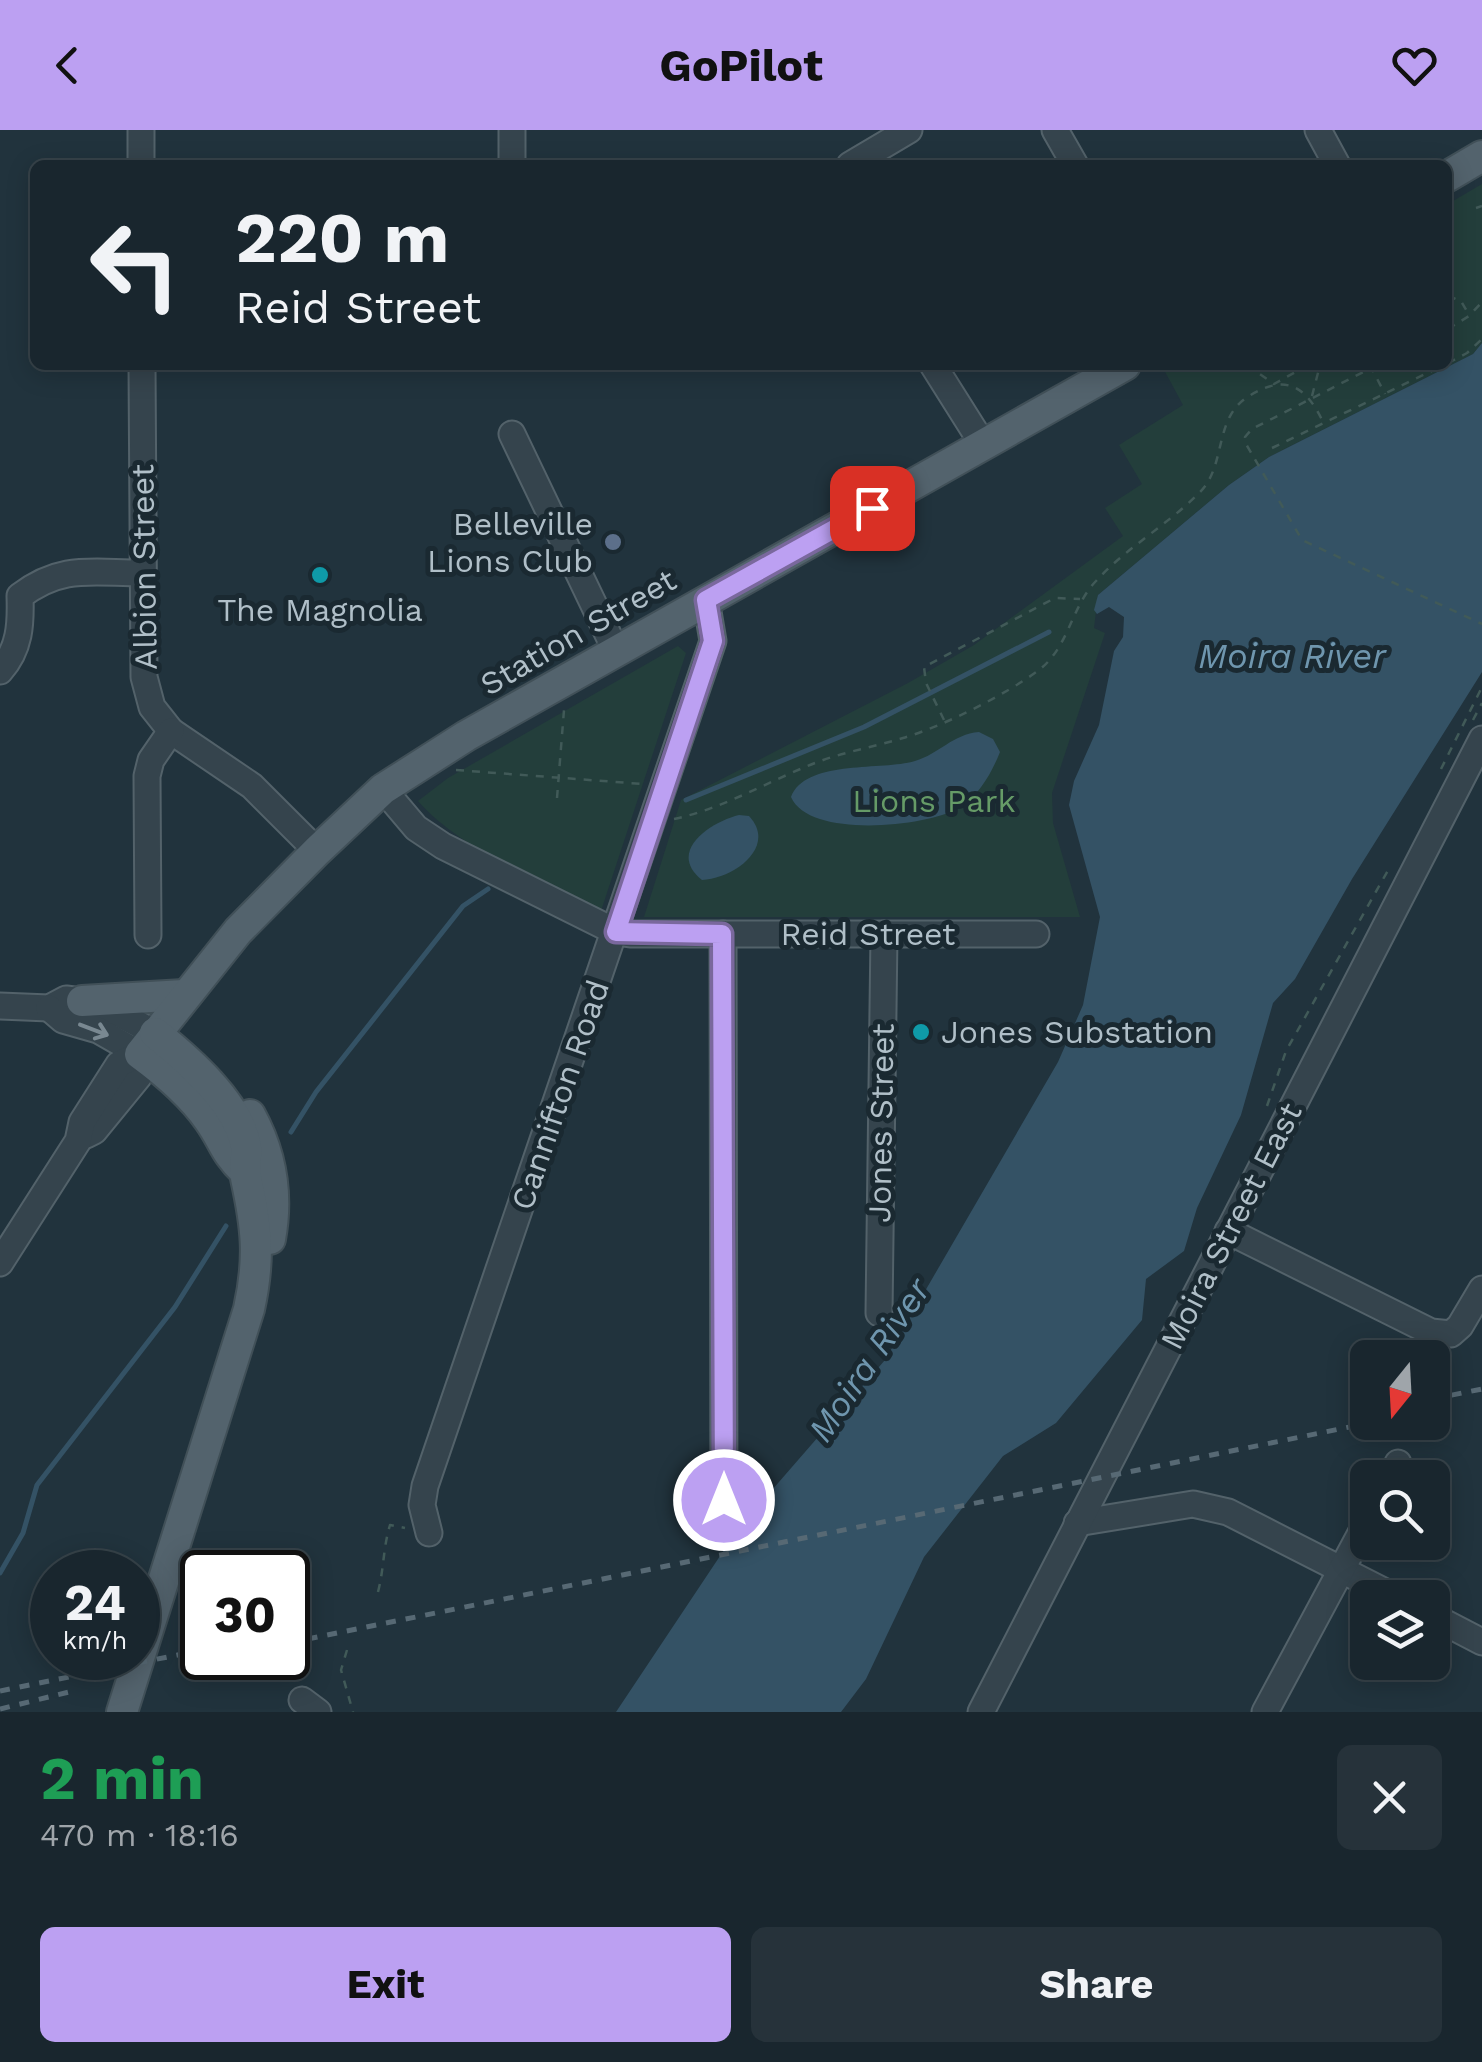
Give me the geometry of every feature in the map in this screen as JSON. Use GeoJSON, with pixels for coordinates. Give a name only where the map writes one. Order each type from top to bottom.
{"type":"FeatureCollection","features":[{"type":"Feature","properties":{"kind":"main road"},"geometry":{"type":"LineString","coordinates":[[1452,174],[1482,156]]}},
{"type":"Feature","properties":{"kind":"main road","name":"Station Street"},"geometry":{"type":"LineString","coordinates":[[147,1044],[238,931],[383,789],[442,750],[1115,370]]}},
{"type":"Feature","properties":{"kind":"main road"},"geometry":{"type":"LineString","coordinates":[[82,1000],[180,999],[189,1037],[244,1105],[269,1156],[274,1192],[266,1264],[122,1712]]}},
{"type":"Feature","properties":{"kind":"main road"},"geometry":{"type":"LineString","coordinates":[[147,1044],[211,1085],[231,1113],[246,1146],[245,1172],[258,1244],[249,1309]]}},
{"type":"Feature","properties":{"kind":"street"},"geometry":{"type":"LineString","coordinates":[[140,130],[141,160]]}},
{"type":"Feature","properties":{"kind":"street"},"geometry":{"type":"LineString","coordinates":[[512,130],[512,158]]}},
{"type":"Feature","properties":{"kind":"street"},"geometry":{"type":"LineString","coordinates":[[858,160],[909,130]]}},
{"type":"Feature","properties":{"kind":"street"},"geometry":{"type":"LineString","coordinates":[[1056,130],[1072,160]]}},
{"type":"Feature","properties":{"kind":"street"},"geometry":{"type":"LineString","coordinates":[[1318,130],[1334,160]]}},
{"type":"Feature","properties":{"kind":"street","name":"Albion Street"},"geometry":{"type":"LineString","coordinates":[[142,370],[144,677],[152,707],[171,731]]}},
{"type":"Feature","properties":{"kind":"street"},"geometry":{"type":"LineString","coordinates":[[936,370],[984,446]]}},
{"type":"Feature","properties":{"kind":"street"},"geometry":{"type":"LineString","coordinates":[[512,434],[616,651]]}},
{"type":"Feature","properties":{"kind":"street"},"geometry":{"type":"LineString","coordinates":[[0,671],[10,660],[22,628],[10,601],[62,572],[142,573]]}},
{"type":"Feature","properties":{"kind":"street","name":"Cannifton Road"},"geometry":{"type":"LineString","coordinates":[[429,1533],[422,1506],[425,1486],[713,641],[706,600]]}},
{"type":"Feature","properties":{"kind":"street"},"geometry":{"type":"LineString","coordinates":[[148,936],[147,776],[151,760],[171,731],[252,786],[316,852]]}},
{"type":"Feature","properties":{"kind":"street","name":"Moira Street East"},"geometry":{"type":"LineString","coordinates":[[980,1712],[1228,1232],[1472,732]]}},
{"type":"Feature","properties":{"kind":"street","name":"Reid Street"},"geometry":{"type":"LineString","coordinates":[[383,789],[416,828],[443,846],[616,932],[1036,934]]}},
{"type":"Feature","properties":{"kind":"street"},"geometry":{"type":"LineString","coordinates":[[722,934],[724,1520]]}},
{"type":"Feature","properties":{"kind":"street","name":"Jones Street"},"geometry":{"type":"LineString","coordinates":[[879,1312],[884,934]]}},
{"type":"Feature","properties":{"kind":"street"},"geometry":{"type":"LineString","coordinates":[[0,1006],[49,1008],[66,999],[82,1000],[115,1012],[147,1044]]}},
{"type":"Feature","properties":{"kind":"street"},"geometry":{"type":"LineString","coordinates":[[49,1008],[63,1020],[147,1044]]}},
{"type":"Feature","properties":{"kind":"street","name":"Station Street"},"geometry":{"type":"LineString","coordinates":[[0,1263],[78,1141],[82,1122],[119,1064],[147,1044]]}},
{"type":"Feature","properties":{"kind":"street"},"geometry":{"type":"LineString","coordinates":[[1228,1232],[1431,1332],[1451,1334],[1482,1289]]}},
{"type":"Feature","properties":{"kind":"street"},"geometry":{"type":"LineString","coordinates":[[1077,1522],[1193,1504],[1228,1512],[1364,1580]]}},
{"type":"Feature","properties":{"kind":"street"},"geometry":{"type":"LineString","coordinates":[[1265,1712],[1350,1553]]}},
{"type":"Feature","properties":{"kind":"street"},"geometry":{"type":"LineString","coordinates":[[1450,1625],[1482,1642]]}},
{"type":"Feature","properties":{"kind":"path"},"geometry":{"type":"LineString","coordinates":[[1452,297],[1462,300],[1470,316]]}},
{"type":"Feature","properties":{"kind":"path"},"geometry":{"type":"LineString","coordinates":[[1452,326],[1470,316],[1482,302]]}},
{"type":"Feature","properties":{"kind":"path"},"geometry":{"type":"LineString","coordinates":[[1452,361],[1467,354],[1482,338]]}},
{"type":"Feature","properties":{"kind":"path"},"geometry":{"type":"LineString","coordinates":[[1254,370],[1274,384],[1300,389],[1312,397],[1323,422]]}},
{"type":"Feature","properties":{"kind":"path"},"geometry":{"type":"LineString","coordinates":[[652,823],[686,817],[820,761],[908,737],[993,699],[1053,658],[1082,599],[1097,580],[1208,483],[1229,415],[1244,399],[1299,370]]}},
{"type":"Feature","properties":{"kind":"path"},"geometry":{"type":"LineString","coordinates":[[1312,397],[1319,370]]}},
{"type":"Feature","properties":{"kind":"path"},"geometry":{"type":"LineString","coordinates":[[1365,370],[1252,428],[1245,436],[1252,455],[1302,540],[1482,624]]}},
{"type":"Feature","properties":{"kind":"path"},"geometry":{"type":"LineString","coordinates":[[1375,370],[1385,394]]}},
{"type":"Feature","properties":{"kind":"path"},"geometry":{"type":"LineString","coordinates":[[1272,448],[1434,370]]}},
{"type":"Feature","properties":{"kind":"path"},"geometry":{"type":"LineString","coordinates":[[944,720],[926,682],[924,667],[1056,598],[1082,599]]}},
{"type":"Feature","properties":{"kind":"path"},"geometry":{"type":"LineString","coordinates":[[1472,732],[1482,687]]}},
{"type":"Feature","properties":{"kind":"path"},"geometry":{"type":"LineString","coordinates":[[557,798],[564,703]]}},
{"type":"Feature","properties":{"kind":"path"},"geometry":{"type":"LineString","coordinates":[[1472,732],[1469,728],[1482,703]]}},
{"type":"Feature","properties":{"kind":"path"},"geometry":{"type":"LineString","coordinates":[[449,770],[649,785]]}},
{"type":"Feature","properties":{"kind":"path"},"geometry":{"type":"LineString","coordinates":[[378,1592],[390,1525],[429,1533]]}},
{"type":"Feature","properties":{"kind":"path"},"geometry":{"type":"LineString","coordinates":[[347,1650],[341,1670],[352,1712]]}},
{"type":"Feature","properties":{"kind":"green space","name":"Lions Park"},"geometry":{"type":"Polygon","coordinates":[[[1482,184],[1482,343],[1473,354],[1452,365],[1452,202],[1482,184]]]}},
{"type":"Feature","properties":{"kind":"green space","name":"Lions Park"},"geometry":{"type":"Polygon","coordinates":[[[1164,370],[1441,370],[1269,457],[1229,485],[1098,595],[1094,628],[1105,633],[1052,793],[1053,823],[1080,917],[644,917],[681,800],[974,645],[1123,536],[1105,508],[1142,484],[1119,445],[1183,405],[1164,370]]]}},
{"type":"Feature","properties":{"kind":"green space"},"geometry":{"type":"Polygon","coordinates":[[[678,646],[686,653],[601,911],[479,850],[418,801],[448,778],[678,646]]]}},
{"type":"Feature","properties":{"kind":"water","name":"Moira River"},"geometry":{"type":"Polygon","coordinates":[[[1482,343],[1482,672],[1352,879],[1295,979],[1273,1003],[1241,1115],[1197,1208],[1184,1251],[1146,1279],[1142,1320],[1056,1423],[1003,1456],[924,1557],[866,1679],[841,1712],[616,1712],[738,1529],[885,1360],[1058,1062],[1083,1005],[1100,917],[1069,805],[1074,781],[1099,725],[1114,651],[1123,637],[1124,617],[1109,607],[1097,614],[1094,610],[1098,595],[1229,485],[1269,457],[1441,370],[1452,370],[1452,365],[1473,354],[1482,343]]]}},
{"type":"Feature","properties":{"kind":"water"},"geometry":{"type":"Polygon","coordinates":[[[979,732],[993,739],[1000,752],[997,760],[973,797],[943,815],[896,824],[843,824],[802,810],[791,797],[799,785],[812,777],[846,768],[915,761],[961,736],[979,732]]]}},
{"type":"Feature","properties":{"kind":"water"},"geometry":{"type":"Polygon","coordinates":[[[739,815],[749,816],[757,828],[755,850],[726,874],[702,880],[689,859],[696,839],[716,824],[739,815]]]}},
{"type":"Feature","properties":{"kind":"waterway"},"geometry":{"type":"LineString","coordinates":[[686,800],[864,727],[1049,632]]}},
{"type":"Feature","properties":{"kind":"waterway"},"geometry":{"type":"LineString","coordinates":[[291,1132],[316,1092],[463,906],[488,889]]}},
{"type":"Feature","properties":{"kind":"waterway"},"geometry":{"type":"LineString","coordinates":[[0,1573],[23,1533],[37,1485],[175,1307],[226,1226]]}},
{"type":"Feature","properties":{"kind":"railway"},"geometry":{"type":"LineString","coordinates":[[1450,1395],[1482,1389]]}},
{"type":"Feature","properties":{"kind":"railway"},"geometry":{"type":"LineString","coordinates":[[310,1639],[1350,1427]]}},
{"type":"Feature","properties":{"kind":"railway"},"geometry":{"type":"LineString","coordinates":[[0,1691],[180,1654]]}},
{"type":"Feature","properties":{"kind":"railway"},"geometry":{"type":"LineString","coordinates":[[0,1709],[73,1691]]}},
{"type":"Feature","properties":{"kind":"place","name":"Belleville Lions Club"},"geometry":{"type":"Point","coordinates":[613,542]}},
{"type":"Feature","properties":{"kind":"place","name":"The Magnolia"},"geometry":{"type":"Point","coordinates":[320,575]}},
{"type":"Feature","properties":{"kind":"place","name":"Jones Substation"},"geometry":{"type":"Point","coordinates":[921,1032]}},
{"type":"Feature","properties":{"kind":"route"},"geometry":{"type":"LineString","coordinates":[[724,1500],[722,934],[616,932],[713,641],[706,600],[872,508]]}}]}
